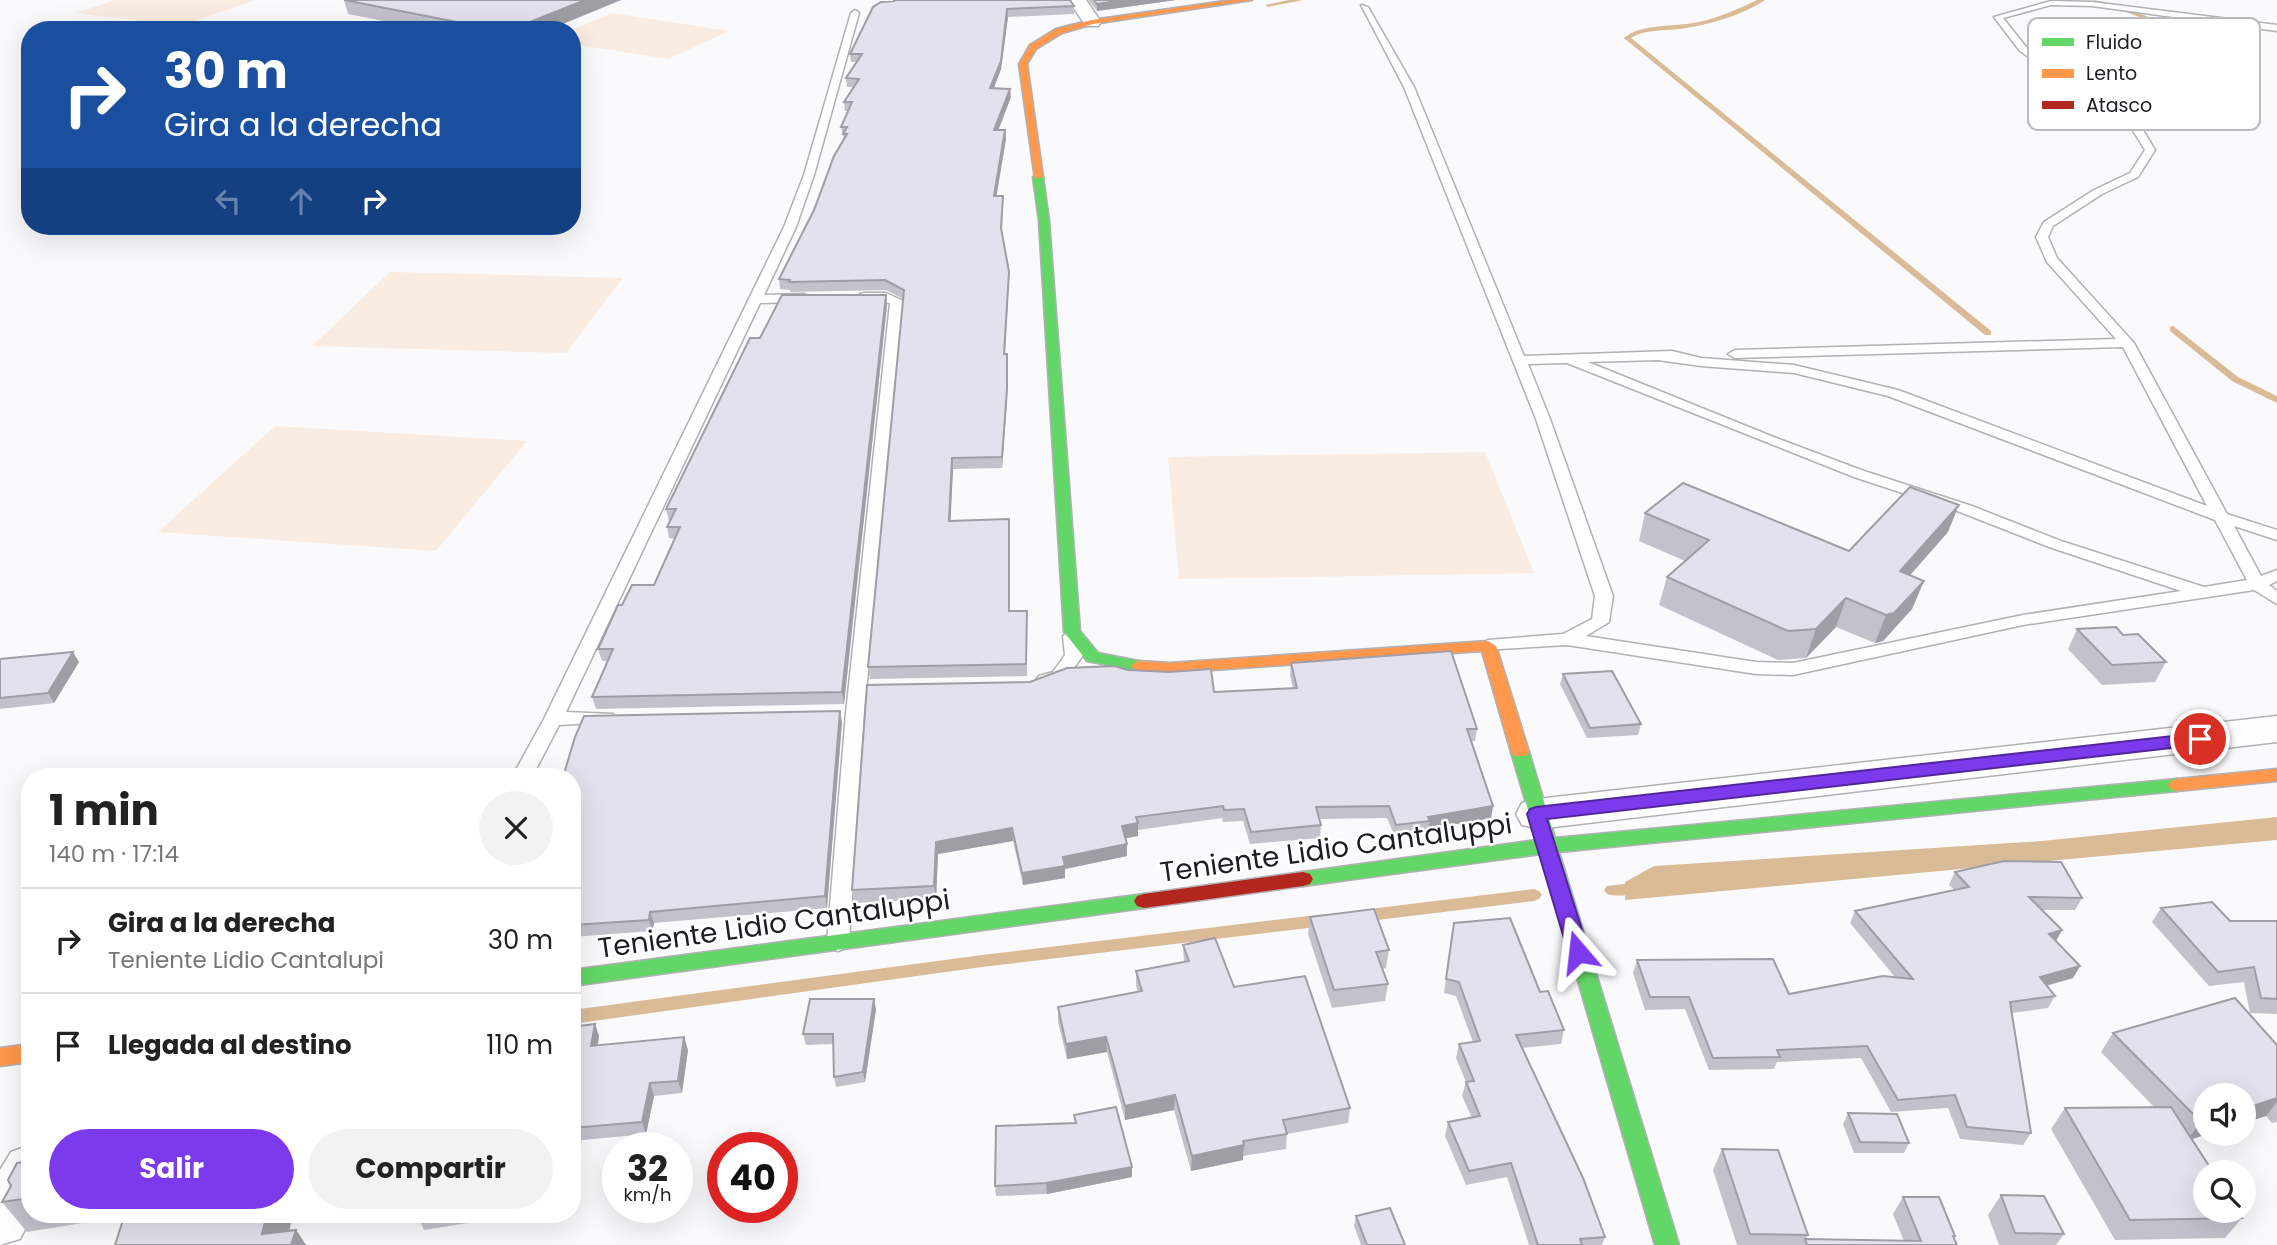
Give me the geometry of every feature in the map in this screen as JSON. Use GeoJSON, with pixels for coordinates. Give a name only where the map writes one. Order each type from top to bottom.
{"type":"FeatureCollection","features":[{"type":"Feature","properties":{"kind":"street"},"geometry":{"type":"LineString","coordinates":[[1077,0],[1092,22]]}},
{"type":"Feature","properties":{"kind":"street"},"geometry":{"type":"LineString","coordinates":[[1248,0],[1092,22],[1044,38],[1025,57],[1023,64],[1044,221],[1072,632],[1093,657],[1128,666],[1170,668],[1488,646],[1667,1245]]}},
{"type":"Feature","properties":{"kind":"street"},"geometry":{"type":"LineString","coordinates":[[1541,830],[2277,729]]}},
{"type":"Feature","properties":{"kind":"street","name":"Teniente Lidio Cantaluppi"},"geometry":{"type":"LineString","coordinates":[[581,977],[838,942],[1541,830],[2277,775]]}},
{"type":"Feature","properties":{"kind":"street"},"geometry":{"type":"LineString","coordinates":[[0,1057],[21,1054]]}},
{"type":"Feature","properties":{"kind":"street"},"geometry":{"type":"LineString","coordinates":[[0,1221],[21,1185]]}},
{"type":"Feature","properties":{"kind":"lane"},"geometry":{"type":"LineString","coordinates":[[2028,52],[1998,17],[2051,4],[2092,4],[2200,18]]}},
{"type":"Feature","properties":{"kind":"lane"},"geometry":{"type":"LineString","coordinates":[[1364,7],[1409,87],[1543,419],[1604,596],[1600,622],[1567,639]]}},
{"type":"Feature","properties":{"kind":"lane"},"geometry":{"type":"LineString","coordinates":[[527,768],[554,719],[790,227],[809,175],[855,13]]}},
{"type":"Feature","properties":{"kind":"lane"},"geometry":{"type":"LineString","coordinates":[[2138,130],[2150,150],[2134,175],[2098,192],[2048,224],[2042,237],[2051,259],[2127,343],[2258,584],[2277,599]]}},
{"type":"Feature","properties":{"kind":"lane"},"geometry":{"type":"LineString","coordinates":[[838,942],[848,714],[864,688],[897,301],[886,297],[847,298]]}},
{"type":"Feature","properties":{"kind":"lane"},"geometry":{"type":"LineString","coordinates":[[755,299],[821,298]]}},
{"type":"Feature","properties":{"kind":"lane"},"geometry":{"type":"LineString","coordinates":[[1519,359],[1572,360],[2127,343]]}},
{"type":"Feature","properties":{"kind":"lane"},"geometry":{"type":"LineString","coordinates":[[1660,356],[1794,369],[1893,393],[2221,517],[2277,535]]}},
{"type":"Feature","properties":{"kind":"lane"},"geometry":{"type":"LineString","coordinates":[[1572,360],[1847,470],[1966,509],[2055,544],[2202,592]]}},
{"type":"Feature","properties":{"kind":"lane"},"geometry":{"type":"LineString","coordinates":[[1488,646],[1567,639],[1756,668],[1793,669],[2023,620],[2258,584],[2277,575]]}},
{"type":"Feature","properties":{"kind":"lane"},"geometry":{"type":"LineString","coordinates":[[1031,685],[1059,676],[1074,656],[1072,632]]}},
{"type":"Feature","properties":{"kind":"lane"},"geometry":{"type":"LineString","coordinates":[[554,719],[622,718]]}},
{"type":"Feature","properties":{"kind":"shaded area"},"geometry":{"type":"Polygon","coordinates":[[[115,0],[255,0],[195,21],[140,21],[75,13],[115,0]]]}},
{"type":"Feature","properties":{"kind":"shaded area"},"geometry":{"type":"Polygon","coordinates":[[[612,13],[729,31],[668,59],[581,45],[581,26],[612,13]]]}},
{"type":"Feature","properties":{"kind":"shaded area"},"geometry":{"type":"Polygon","coordinates":[[[390,272],[623,278],[566,353],[312,346],[390,272]]]}},
{"type":"Feature","properties":{"kind":"shaded area"},"geometry":{"type":"Polygon","coordinates":[[[275,426],[527,441],[436,551],[158,532],[275,426]]]}},
{"type":"Feature","properties":{"kind":"shaded area"},"geometry":{"type":"Polygon","coordinates":[[[1485,452],[1534,573],[1179,579],[1168,457],[1485,452]]]}},
{"type":"Feature","properties":{"kind":"shaded area"},"geometry":{"type":"Polygon","coordinates":[[[2277,817],[2277,840],[1625,900],[1625,882],[1654,866],[2042,841],[2277,817]]]}},
{"type":"Feature","properties":{"kind":"building"},"geometry":{"type":"Polygon","coordinates":[[[344,0],[585,0],[532,21],[452,21],[344,0]]]}},
{"type":"Feature","properties":{"kind":"building"},"geometry":{"type":"Polygon","coordinates":[[[1070,0],[1074,6],[1007,9],[1001,61],[990,88],[1010,89],[994,130],[1005,130],[994,196],[1003,196],[1001,228],[1009,272],[1004,354],[1007,354],[1007,389],[1002,457],[952,458],[949,521],[1009,519],[1009,611],[1027,611],[1026,664],[868,667],[904,290],[885,280],[789,282],[790,280],[779,279],[814,210],[834,156],[847,134],[843,134],[847,127],[841,127],[852,102],[844,102],[859,79],[846,78],[862,54],[850,54],[873,7],[881,2],[1070,0]]]}},
{"type":"Feature","properties":{"kind":"building"},"geometry":{"type":"Polygon","coordinates":[[[1094,0],[1124,0],[1097,4],[1094,0]]]}},
{"type":"Feature","properties":{"kind":"building"},"geometry":{"type":"Polygon","coordinates":[[[782,295],[886,295],[842,692],[592,697],[613,649],[598,649],[618,605],[622,605],[632,585],[654,585],[680,527],[667,527],[676,509],[666,509],[750,338],[760,338],[782,295]]]}},
{"type":"Feature","properties":{"kind":"building"},"geometry":{"type":"Polygon","coordinates":[[[1683,483],[1849,551],[1910,487],[1959,505],[1900,571],[1924,581],[1894,613],[1886,615],[1846,598],[1816,629],[1788,631],[1667,577],[1709,540],[1645,513],[1683,483]]]}},
{"type":"Feature","properties":{"kind":"building"},"geometry":{"type":"Polygon","coordinates":[[[2116,627],[2123,635],[2138,634],[2166,662],[2112,665],[2077,629],[2116,627]]]}},
{"type":"Feature","properties":{"kind":"building"},"geometry":{"type":"Polygon","coordinates":[[[1451,651],[1477,729],[1467,729],[1493,806],[1428,817],[1430,821],[1396,825],[1389,806],[1316,807],[1321,825],[1251,832],[1244,809],[1224,810],[1223,806],[1136,817],[1138,823],[1122,826],[1127,844],[1063,857],[1065,866],[1022,873],[1012,828],[936,842],[934,886],[852,890],[867,685],[1030,682],[1067,668],[1114,666],[1128,670],[1170,672],[1211,669],[1214,692],[1297,688],[1291,663],[1451,651]]]}},
{"type":"Feature","properties":{"kind":"building"},"geometry":{"type":"Polygon","coordinates":[[[73,652],[48,693],[0,698],[0,659],[73,652]]]}},
{"type":"Feature","properties":{"kind":"building"},"geometry":{"type":"Polygon","coordinates":[[[1612,671],[1641,724],[1590,728],[1563,674],[1612,671]]]}},
{"type":"Feature","properties":{"kind":"building"},"geometry":{"type":"Polygon","coordinates":[[[840,711],[825,896],[650,912],[649,920],[581,924],[581,768],[566,768],[584,716],[840,711]]]}},
{"type":"Feature","properties":{"kind":"building"},"geometry":{"type":"Polygon","coordinates":[[[2004,861],[2061,862],[2082,898],[2029,897],[2062,930],[2049,934],[2080,966],[2040,977],[2055,996],[2010,1002],[2031,1133],[1967,1127],[1955,1095],[1898,1100],[1867,1046],[1777,1050],[1780,1057],[1713,1058],[1689,997],[1650,997],[1637,960],[1773,959],[1789,994],[1883,976],[1913,979],[1855,911],[1969,887],[1955,872],[2004,861]]]}},
{"type":"Feature","properties":{"kind":"building"},"geometry":{"type":"Polygon","coordinates":[[[2212,902],[2230,921],[2277,921],[2277,999],[2261,998],[2254,967],[2218,972],[2161,908],[2212,902]]]}},
{"type":"Feature","properties":{"kind":"building"},"geometry":{"type":"Polygon","coordinates":[[[1374,909],[1389,950],[1376,952],[1388,984],[1334,990],[1310,917],[1374,909]]]}},
{"type":"Feature","properties":{"kind":"building"},"geometry":{"type":"Polygon","coordinates":[[[1510,918],[1540,992],[1548,991],[1564,1030],[1516,1035],[1583,1178],[1605,1237],[1580,1239],[1582,1245],[1538,1245],[1511,1163],[1469,1171],[1448,1122],[1480,1116],[1466,1082],[1474,1081],[1459,1044],[1480,1041],[1459,982],[1446,979],[1454,923],[1510,918]]]}},
{"type":"Feature","properties":{"kind":"building"},"geometry":{"type":"Polygon","coordinates":[[[1215,938],[1234,987],[1305,976],[1350,1108],[1283,1120],[1287,1134],[1243,1141],[1244,1145],[1192,1156],[1175,1095],[1125,1106],[1106,1037],[1066,1044],[1058,1007],[1142,991],[1136,971],[1189,961],[1183,945],[1215,938]]]}},
{"type":"Feature","properties":{"kind":"building"},"geometry":{"type":"Polygon","coordinates":[[[2235,998],[2277,1045],[2277,1098],[2256,1105],[2256,1083],[2193,1083],[2193,1114],[2113,1033],[2235,998]]]}},
{"type":"Feature","properties":{"kind":"building"},"geometry":{"type":"Polygon","coordinates":[[[810,999],[874,999],[863,1072],[834,1077],[833,1034],[803,1034],[810,999]]]}},
{"type":"Feature","properties":{"kind":"building"},"geometry":{"type":"Polygon","coordinates":[[[595,1024],[591,1046],[684,1037],[678,1081],[650,1083],[642,1122],[581,1127],[581,1026],[595,1024]]]}},
{"type":"Feature","properties":{"kind":"building"},"geometry":{"type":"Polygon","coordinates":[[[1116,1107],[1132,1167],[1046,1183],[995,1186],[996,1126],[1076,1123],[1074,1115],[1116,1107]]]}},
{"type":"Feature","properties":{"kind":"building"},"geometry":{"type":"Polygon","coordinates":[[[2171,1107],[2193,1141],[2193,1146],[2196,1146],[2205,1160],[2193,1160],[2193,1219],[2130,1220],[2065,1108],[2171,1107]]]}},
{"type":"Feature","properties":{"kind":"building"},"geometry":{"type":"Polygon","coordinates":[[[1848,1113],[1897,1114],[1909,1143],[1860,1142],[1848,1113]]]}},
{"type":"Feature","properties":{"kind":"building"},"geometry":{"type":"Polygon","coordinates":[[[1722,1149],[1778,1150],[1808,1235],[1750,1234],[1722,1149]]]}},
{"type":"Feature","properties":{"kind":"building"},"geometry":{"type":"Polygon","coordinates":[[[21,1162],[21,1199],[2,1202],[11,1186],[8,1180],[17,1163],[21,1162]]]}},
{"type":"Feature","properties":{"kind":"building"},"geometry":{"type":"Polygon","coordinates":[[[2001,1195],[2044,1196],[2064,1234],[2015,1233],[2001,1195]]]}},
{"type":"Feature","properties":{"kind":"building"},"geometry":{"type":"Polygon","coordinates":[[[1903,1197],[1939,1197],[1957,1245],[1807,1245],[1805,1239],[1921,1241],[1903,1197]]]}},
{"type":"Feature","properties":{"kind":"building"},"geometry":{"type":"Polygon","coordinates":[[[1390,1208],[1405,1245],[1367,1245],[1356,1216],[1390,1208]]]}},
{"type":"Feature","properties":{"kind":"building"},"geometry":{"type":"Polygon","coordinates":[[[122,1223],[265,1223],[262,1234],[296,1230],[291,1245],[115,1245],[122,1223]]]}},
{"type":"Feature","properties":{"kind":"waterway"},"geometry":{"type":"LineString","coordinates":[[1268,5],[1300,0]]}},
{"type":"Feature","properties":{"kind":"waterway"},"geometry":{"type":"LineString","coordinates":[[1762,0],[1702,23],[1644,31],[1627,38],[1988,333]]}},
{"type":"Feature","properties":{"kind":"waterway"},"geometry":{"type":"LineString","coordinates":[[2096,0],[2102,2]]}},
{"type":"Feature","properties":{"kind":"waterway"},"geometry":{"type":"LineString","coordinates":[[2128,11],[2147,18]]}},
{"type":"Feature","properties":{"kind":"waterway"},"geometry":{"type":"LineString","coordinates":[[2173,329],[2235,379],[2277,400]]}},
{"type":"Feature","properties":{"kind":"waterway"},"geometry":{"type":"LineString","coordinates":[[1612,890],[1640,888]]}},
{"type":"Feature","properties":{"kind":"waterway"},"geometry":{"type":"LineString","coordinates":[[1361,916],[1534,895]]}},
{"type":"Feature","properties":{"kind":"waterway"},"geometry":{"type":"LineString","coordinates":[[581,1016],[982,961],[1325,920]]}},
{"type":"Feature","properties":{"kind":"traffic: fast"},"geometry":{"type":"LineString","coordinates":[[1038,177],[1044,221],[1072,632],[1093,657],[1138,666]]}},
{"type":"Feature","properties":{"kind":"traffic: fast"},"geometry":{"type":"LineString","coordinates":[[1520,752],[1667,1245]]}},
{"type":"Feature","properties":{"kind":"traffic: fast"},"geometry":{"type":"LineString","coordinates":[[1303,879],[1546,846],[2177,785]]}},
{"type":"Feature","properties":{"kind":"traffic: fast"},"geometry":{"type":"LineString","coordinates":[[581,977],[1144,901]]}},
{"type":"Feature","properties":{"kind":"traffic: slow"},"geometry":{"type":"LineString","coordinates":[[1038,177],[1023,64],[1033,47],[1059,31],[1092,22],[1248,0]]}},
{"type":"Feature","properties":{"kind":"traffic: slow"},"geometry":{"type":"LineString","coordinates":[[1138,666],[1170,668],[1488,646],[1520,752]]}},
{"type":"Feature","properties":{"kind":"traffic: slow"},"geometry":{"type":"LineString","coordinates":[[2177,785],[2277,775]]}},
{"type":"Feature","properties":{"kind":"traffic: slow"},"geometry":{"type":"LineString","coordinates":[[0,1057],[21,1054]]}},
{"type":"Feature","properties":{"kind":"traffic: jam"},"geometry":{"type":"LineString","coordinates":[[1144,901],[1303,879]]}},
{"type":"Feature","properties":{"kind":"route"},"geometry":{"type":"LineString","coordinates":[[1578,952],[1536,814],[2200,739]]}}]}
